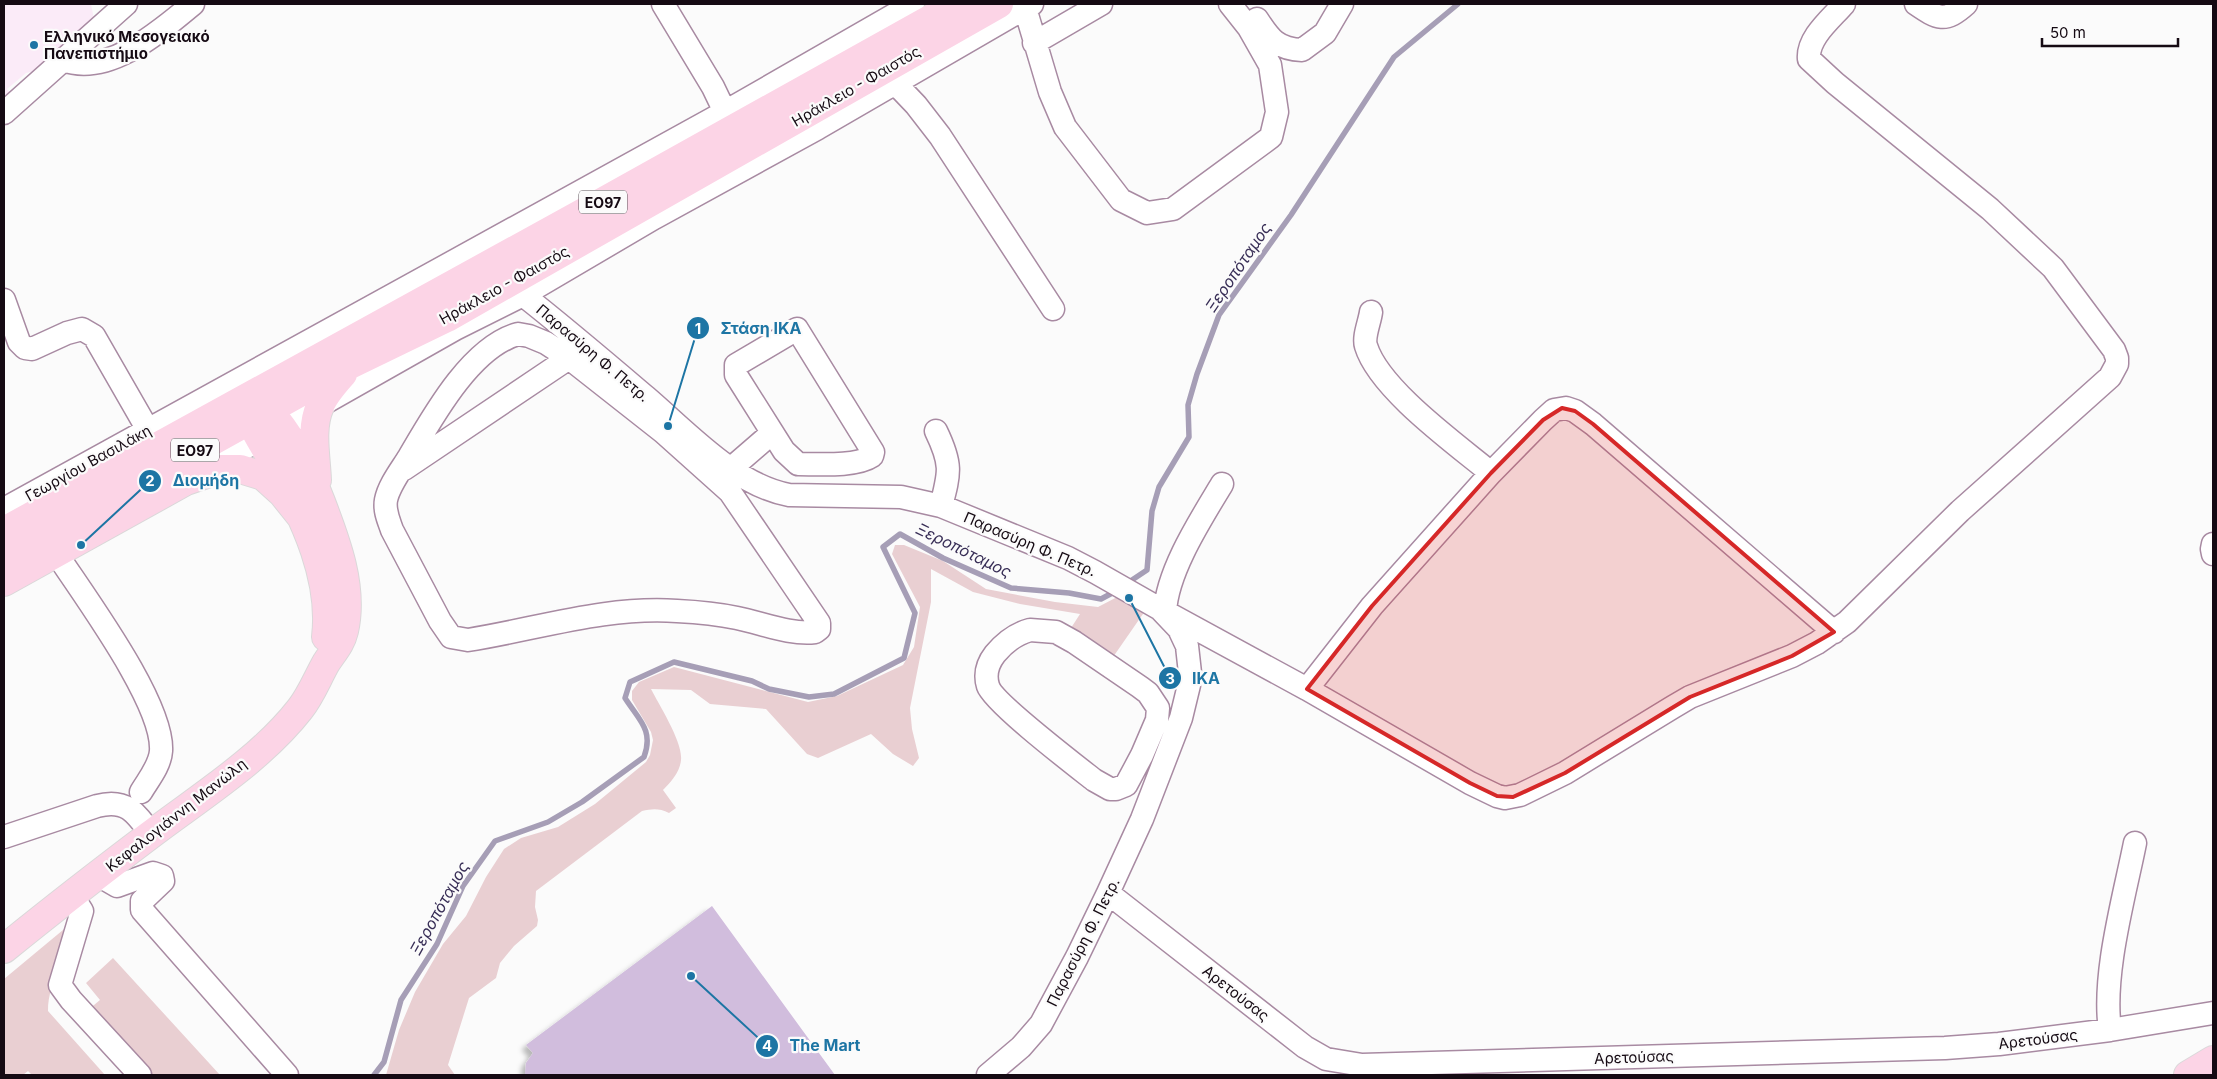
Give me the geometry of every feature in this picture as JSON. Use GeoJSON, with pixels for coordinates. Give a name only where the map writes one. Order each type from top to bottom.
{"type":"FeatureCollection","features":[{"type":"Feature","properties":{"kind":"main road","name":"Ηράκλειο - Φαιστός"},"geometry":{"type":"LineString","coordinates":[[4,531],[256,417],[283,377],[957,4]]}},
{"type":"Feature","properties":{"kind":"main road","name":"Ηράκλειο - Φαιστός"},"geometry":{"type":"LineString","coordinates":[[4,557],[348,366],[447,318],[605,228],[1019,5]]}},
{"type":"Feature","properties":{"kind":"main road"},"geometry":{"type":"LineString","coordinates":[[734,106],[810,87]]}},
{"type":"Feature","properties":{"kind":"main road"},"geometry":{"type":"LineString","coordinates":[[605,228],[640,219],[654,218]]}},
{"type":"Feature","properties":{"kind":"main road"},"geometry":{"type":"LineString","coordinates":[[283,377],[327,331]]}},
{"type":"Feature","properties":{"kind":"main road"},"geometry":{"type":"LineString","coordinates":[[318,492],[314,432],[320,404],[348,366]]}},
{"type":"Feature","properties":{"kind":"main road"},"geometry":{"type":"LineString","coordinates":[[171,417],[256,417],[320,404]]}},
{"type":"Feature","properties":{"kind":"main road"},"geometry":{"type":"LineString","coordinates":[[186,481],[256,417]]}},
{"type":"Feature","properties":{"kind":"main road"},"geometry":{"type":"LineString","coordinates":[[256,417],[302,518],[316,554],[326,595],[328,617],[325,647],[327,662]]}},
{"type":"Feature","properties":{"kind":"main road","name":"Κεφαλογιάννη Μανώλη"},"geometry":{"type":"LineString","coordinates":[[4,949],[151,834],[197,801],[276,735],[305,702],[327,662],[336,651],[343,636],[346,598],[344,577],[318,492],[299,454],[256,417]]}},
{"type":"Feature","properties":{"kind":"main road"},"geometry":{"type":"LineString","coordinates":[[4,582],[186,481],[221,470],[248,470],[268,480],[282,493],[302,518]]}},
{"type":"Feature","properties":{"kind":"main road"},"geometry":{"type":"LineString","coordinates":[[2188,1075],[2213,1060]]}},
{"type":"Feature","properties":{"kind":"street"},"geometry":{"type":"LineString","coordinates":[[4,113],[126,4]]}},
{"type":"Feature","properties":{"kind":"street"},"geometry":{"type":"LineString","coordinates":[[63,60],[78,64],[90,63],[120,54],[158,33],[193,4]]}},
{"type":"Feature","properties":{"kind":"street"},"geometry":{"type":"LineString","coordinates":[[662,4],[713,87],[734,106]]}},
{"type":"Feature","properties":{"kind":"street","name":"Γεωργίου Βασιλάκη"},"geometry":{"type":"LineString","coordinates":[[4,509],[270,364],[734,106],[913,4]]}},
{"type":"Feature","properties":{"kind":"street"},"geometry":{"type":"LineString","coordinates":[[1034,43],[1101,4]]}},
{"type":"Feature","properties":{"kind":"street"},"geometry":{"type":"LineString","coordinates":[[320,404],[455,329],[523,295],[654,218],[895,83],[1019,5],[1050,92],[1065,127],[1121,200],[1147,213],[1173,208],[1271,137],[1277,112],[1270,65],[1249,28],[1230,4]]}},
{"type":"Feature","properties":{"kind":"street"},"geometry":{"type":"LineString","coordinates":[[1246,4],[1269,38],[1286,50],[1302,50],[1325,33],[1342,4]]}},
{"type":"Feature","properties":{"kind":"street"},"geometry":{"type":"LineString","coordinates":[[1222,484],[1191,535],[1163,610],[1307,689],[1470,783],[1497,796],[1513,797],[1530,791],[1565,773],[1690,697],[1792,656],[1834,632],[1860,611],[1906,562],[1967,504],[2103,384],[2110,377],[2117,364],[2117,358],[2109,341],[2044,259],[1990,209],[1835,83],[1810,59],[1809,49],[1814,39],[1844,4]]}},
{"type":"Feature","properties":{"kind":"street"},"geometry":{"type":"LineString","coordinates":[[1916,4],[1933,15],[1942,18],[1952,15],[1966,4]]}},
{"type":"Feature","properties":{"kind":"street"},"geometry":{"type":"LineString","coordinates":[[895,83],[916,105],[940,136],[1052,310]]}},
{"type":"Feature","properties":{"kind":"street","name":"Παρασύρη Φ. Πετρ."},"geometry":{"type":"LineString","coordinates":[[523,295],[724,475],[752,482],[778,493],[790,495],[901,497],[941,506],[1068,558],[1163,610],[1184,637],[1190,673],[1184,707],[1164,771],[1077,958],[1041,1024],[1022,1047],[988,1075]]}},
{"type":"Feature","properties":{"kind":"street"},"geometry":{"type":"LineString","coordinates":[[4,300],[20,342],[25,348],[32,349],[67,333],[82,329],[94,336],[148,430]]}},
{"type":"Feature","properties":{"kind":"street"},"geometry":{"type":"LineString","coordinates":[[1371,312],[1365,344],[1378,370],[1402,397],[1491,473]]}},
{"type":"Feature","properties":{"kind":"street"},"geometry":{"type":"LineString","coordinates":[[797,329],[873,452],[872,456],[867,460],[835,464],[798,464],[788,457],[772,433],[736,375],[736,365],[797,329]]}},
{"type":"Feature","properties":{"kind":"street"},"geometry":{"type":"LineString","coordinates":[[518,334],[546,343],[569,358],[652,423],[724,475],[730,492],[819,623],[818,629],[815,632],[793,631],[709,614],[652,610],[580,618],[506,634],[462,640],[451,637],[443,626],[389,521],[385,506],[387,496],[445,398],[461,378],[494,345],[518,334]]}},
{"type":"Feature","properties":{"kind":"street"},"geometry":{"type":"LineString","coordinates":[[400,472],[569,358]]}},
{"type":"Feature","properties":{"kind":"street"},"geometry":{"type":"LineString","coordinates":[[1307,689],[1372,606],[1491,473],[1554,410],[1566,408],[1575,411],[1601,430],[1834,632]]}},
{"type":"Feature","properties":{"kind":"street"},"geometry":{"type":"LineString","coordinates":[[936,431],[947,453],[949,477],[941,506]]}},
{"type":"Feature","properties":{"kind":"street"},"geometry":{"type":"LineString","coordinates":[[724,475],[772,433]]}},
{"type":"Feature","properties":{"kind":"street"},"geometry":{"type":"LineString","coordinates":[[738,504],[752,482]]}},
{"type":"Feature","properties":{"kind":"street"},"geometry":{"type":"LineString","coordinates":[[2213,544],[2213,554]]}},
{"type":"Feature","properties":{"kind":"street"},"geometry":{"type":"LineString","coordinates":[[56,553],[124,657],[146,698],[159,730],[161,744],[159,760],[141,792]]}},
{"type":"Feature","properties":{"kind":"street"},"geometry":{"type":"LineString","coordinates":[[1030,630],[1056,632],[1074,642],[1140,687],[1153,700],[1158,713],[1142,755],[1130,779],[1120,788],[1110,789],[1094,780],[1007,708],[991,692],[986,675],[987,666],[1008,640],[1016,634],[1030,630]]}},
{"type":"Feature","properties":{"kind":"street"},"geometry":{"type":"LineString","coordinates":[[1142,755],[1164,771]]}},
{"type":"Feature","properties":{"kind":"street"},"geometry":{"type":"LineString","coordinates":[[4,837],[112,803],[123,806],[131,811],[151,834]]}},
{"type":"Feature","properties":{"kind":"street"},"geometry":{"type":"LineString","coordinates":[[2110,1030],[2108,995],[2135,843]]}},
{"type":"Feature","properties":{"kind":"street"},"geometry":{"type":"LineString","coordinates":[[98,875],[117,886],[153,873],[162,876],[162,881],[142,901],[142,910],[286,1075]]}},
{"type":"Feature","properties":{"kind":"street","name":"Αρετούσας"},"geometry":{"type":"LineString","coordinates":[[1108,893],[1305,1047],[1326,1059],[1362,1065],[1945,1048],[1999,1044],[2110,1030],[2213,1013]]}},
{"type":"Feature","properties":{"kind":"street"},"geometry":{"type":"LineString","coordinates":[[72,895],[82,911],[60,985],[71,1000],[140,1075]]}},
{"type":"Feature","properties":{"kind":"highlighted area"},"geometry":{"type":"Polygon","coordinates":[[[1562,408],[1575,411],[1593,424],[1834,632],[1792,656],[1690,697],[1565,773],[1513,797],[1497,796],[1470,783],[1307,689],[1372,606],[1491,473],[1543,420],[1562,408]]]}},
{"type":"Feature","properties":{"kind":"shaded area","name":"Ελληνικό Μεσογειακό Πανεπιστήμιο"},"geometry":{"type":"Polygon","coordinates":[[[4,4],[91,4],[94,19],[35,71],[26,73],[7,89],[13,96],[4,104],[4,4]]]}},
{"type":"Feature","properties":{"kind":"shaded area"},"geometry":{"type":"Polygon","coordinates":[[[895,545],[904,545],[943,561],[986,589],[1055,602],[1098,607],[1123,594],[1145,611],[1111,660],[1071,628],[1080,614],[1020,604],[973,592],[931,569],[931,602],[910,708],[912,729],[919,758],[913,766],[893,754],[871,734],[818,758],[807,754],[766,709],[710,704],[691,690],[651,689],[665,714],[681,752],[679,769],[663,790],[676,808],[669,813],[656,809],[642,811],[536,891],[537,926],[514,946],[500,963],[496,978],[469,998],[448,1065],[455,1075],[386,1075],[399,1030],[415,992],[443,944],[466,916],[486,877],[504,849],[521,838],[558,827],[595,804],[646,762],[650,755],[653,740],[651,732],[632,700],[632,691],[639,682],[674,667],[808,702],[837,696],[903,665],[914,647],[920,607],[892,554],[895,545]]]}},
{"type":"Feature","properties":{"kind":"shaded area"},"geometry":{"type":"Polygon","coordinates":[[[75,920],[69,943],[55,976],[48,1011],[105,1075],[32,1075],[28,1071],[23,1075],[4,1075],[4,979],[75,920]]]}},
{"type":"Feature","properties":{"kind":"shaded area"},"geometry":{"type":"Polygon","coordinates":[[[113,958],[220,1075],[147,1075],[88,1010],[100,1000],[86,983],[113,958]]]}},
{"type":"Feature","properties":{"kind":"building"},"geometry":{"type":"Polygon","coordinates":[[[712,906],[835,1075],[525,1075],[526,1063],[533,1053],[526,1045],[712,906]]]}},
{"type":"Feature","properties":{"kind":"waterway","name":"Ξεροπόταμος"},"geometry":{"type":"LineString","coordinates":[[1126,584],[1147,570],[1152,511],[1159,487],[1189,437],[1188,405],[1197,374],[1219,315],[1291,215],[1394,57],[1458,4]]}},
{"type":"Feature","properties":{"kind":"waterway","name":"Ξεροπόταμος"},"geometry":{"type":"LineString","coordinates":[[374,1075],[384,1062],[401,1000],[437,944],[463,886],[495,841],[548,822],[582,802],[644,757],[647,748],[646,732],[640,719],[625,698],[630,682],[674,662],[752,681],[769,689],[809,697],[834,694],[904,658],[915,613],[883,547],[900,534],[943,558],[1011,588],[1069,593],[1101,599],[1116,591]]}},
{"type":"Feature","properties":{"kind":"place","name":"Ελληνικό Μεσογειακό Πανεπιστήμιο"},"geometry":{"type":"Point","coordinates":[34,45]}},
{"type":"Feature","properties":{"kind":"place","name":"Στάση ΙΚΑ"},"geometry":{"type":"Point","coordinates":[668,426]}},
{"type":"Feature","properties":{"kind":"place","name":"Διομήδη"},"geometry":{"type":"Point","coordinates":[81,545]}},
{"type":"Feature","properties":{"kind":"place","name":"IKA"},"geometry":{"type":"Point","coordinates":[1129,598]}},
{"type":"Feature","properties":{"kind":"place","name":"The Mart"},"geometry":{"type":"Point","coordinates":[691,976]}}]}
